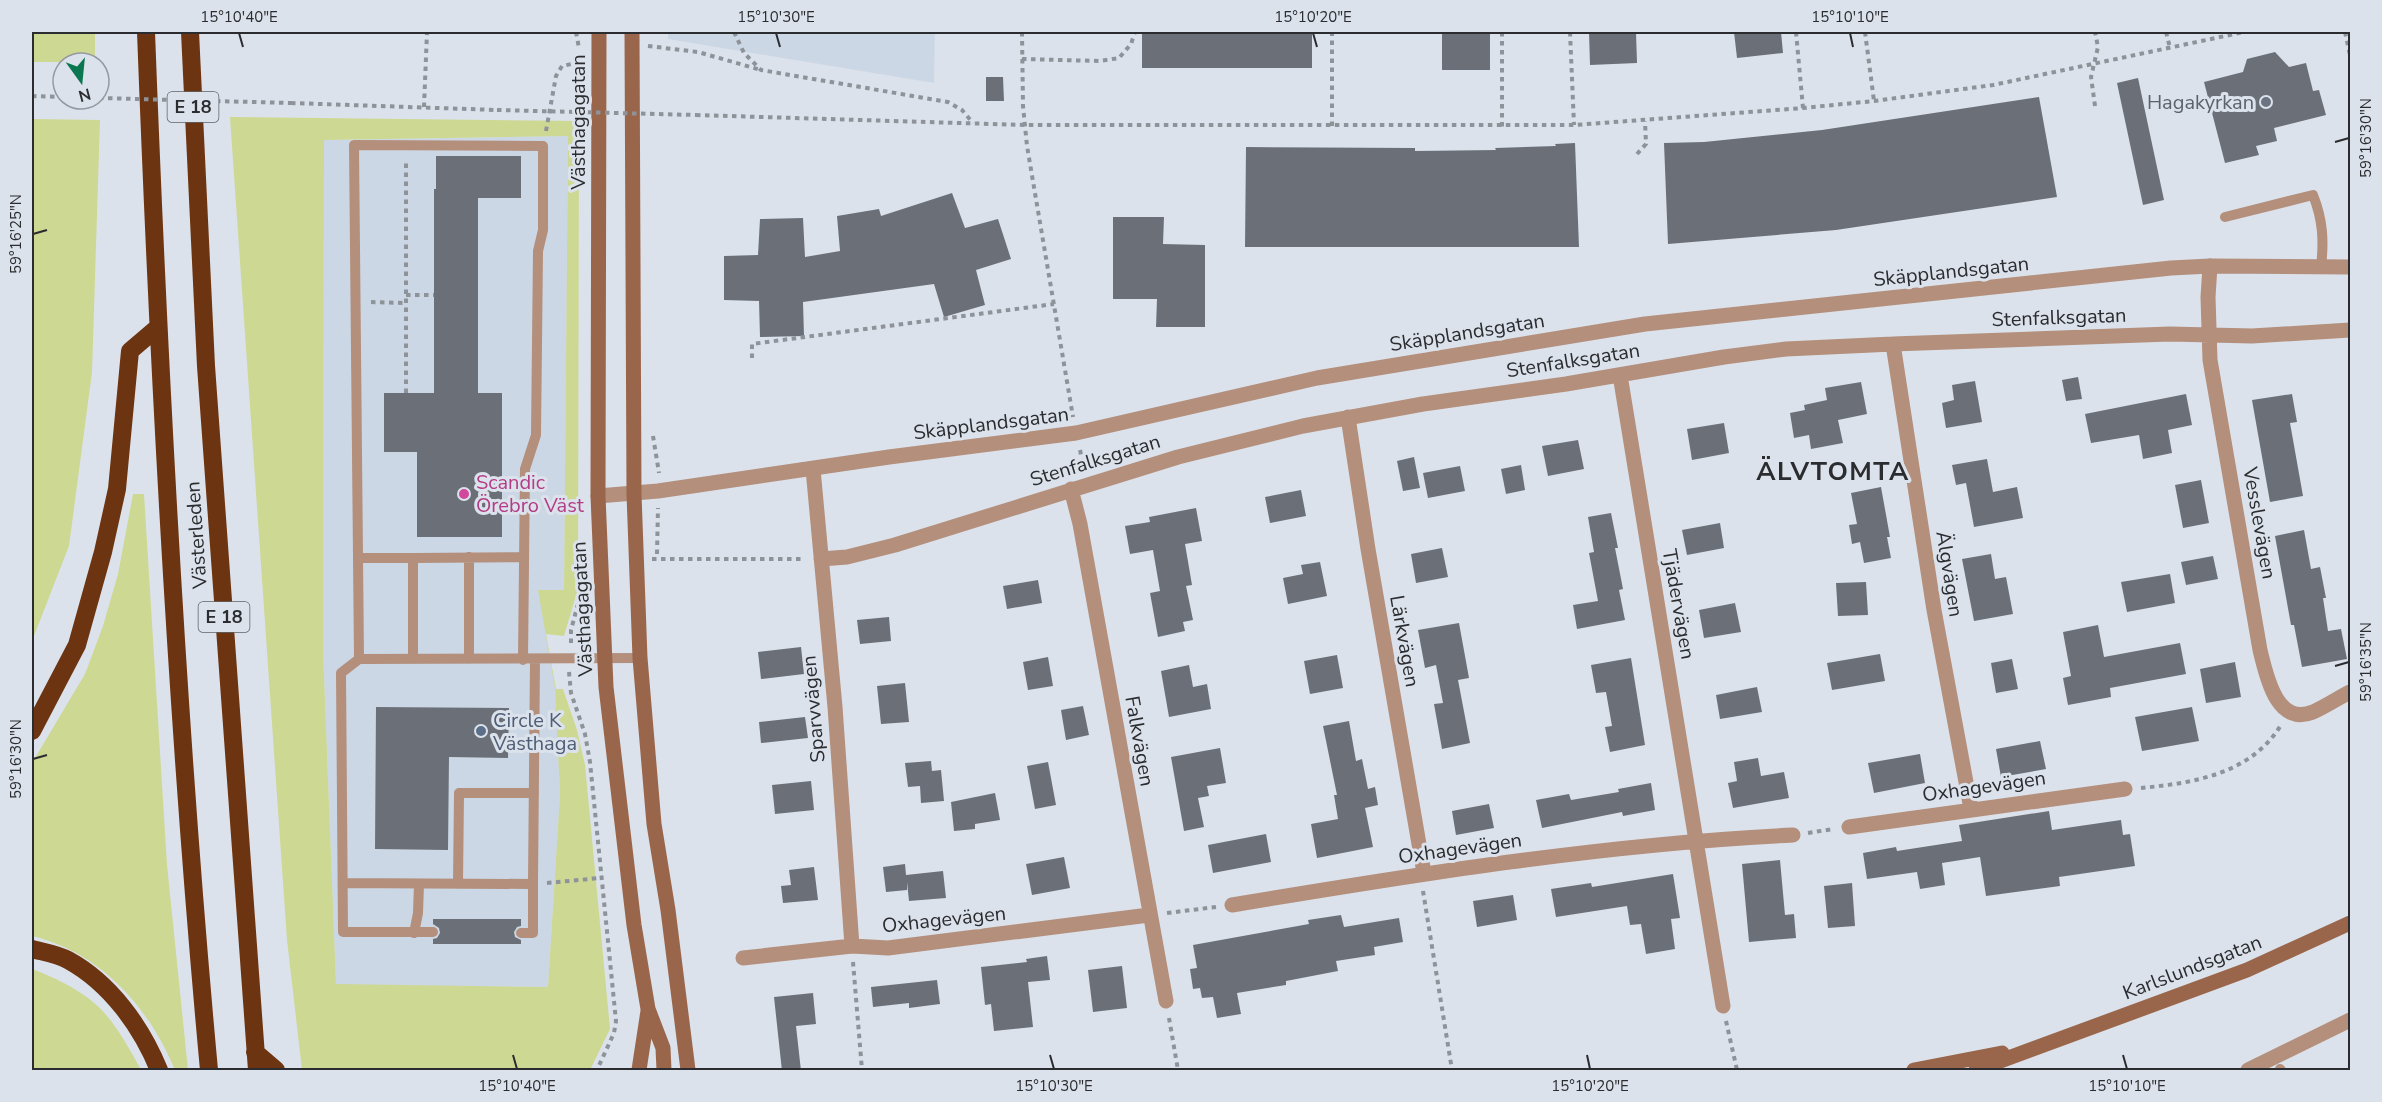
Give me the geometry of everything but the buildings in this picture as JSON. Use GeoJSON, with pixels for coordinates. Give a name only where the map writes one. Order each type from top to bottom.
{"type":"FeatureCollection","features":[{"type":"Feature","properties":{"kind":"highway","name":"Västerleden"},"geometry":{"type":"LineString","coordinates":[[146,32],[158,328],[183,758],[209,1071]]}},
{"type":"Feature","properties":{"kind":"highway","name":"Västerleden"},"geometry":{"type":"LineString","coordinates":[[190,32],[207,378],[256,1061]]}},
{"type":"Feature","properties":{"kind":"highway"},"geometry":{"type":"LineString","coordinates":[[32,731],[77,645],[103,552],[117,489],[130,351],[158,328]]}},
{"type":"Feature","properties":{"kind":"highway"},"geometry":{"type":"LineString","coordinates":[[32,949],[66,959],[94,978],[116,999],[151,1051],[159,1071]]}},
{"type":"Feature","properties":{"kind":"highway","name":"E 18"},"geometry":{"type":"LineString","coordinates":[[256,1061],[276,1071]]}},
{"type":"Feature","properties":{"kind":"main road","name":"Västhagagatan"},"geometry":{"type":"LineString","coordinates":[[598,32],[598,496],[605,659],[614,765],[634,925],[648,1008],[663,1048],[664,1071]]}},
{"type":"Feature","properties":{"kind":"main road"},"geometry":{"type":"LineString","coordinates":[[632,32],[634,494],[640,658],[654,824],[668,910],[688,1071]]}},
{"type":"Feature","properties":{"kind":"main road","name":"Karlslundsgatan"},"geometry":{"type":"LineString","coordinates":[[1976,1071],[2247,970],[2350,923]]}},
{"type":"Feature","properties":{"kind":"main road"},"geometry":{"type":"LineString","coordinates":[[639,1071],[648,1008]]}},
{"type":"Feature","properties":{"kind":"main road","name":"Karlslundsgatan"},"geometry":{"type":"LineString","coordinates":[[1914,1071],[2046,1045]]}},
{"type":"Feature","properties":{"kind":"street","name":"Vesslevägen"},"geometry":{"type":"LineString","coordinates":[[2210,266],[2208,335],[2210,360],[2260,650],[2268,684],[2277,699],[2289,712]]}},
{"type":"Feature","properties":{"kind":"street","name":"Skäpplandsgatan"},"geometry":{"type":"LineString","coordinates":[[598,496],[658,491],[1076,433],[1317,378],[1645,324],[2171,268],[2350,267]]}},
{"type":"Feature","properties":{"kind":"street","name":"Stenfalksgatan"},"geometry":{"type":"LineString","coordinates":[[821,559],[847,557],[895,545],[1071,489],[1239,441],[1348,417],[1786,349],[2170,334],[2252,336],[2350,330]]}},
{"type":"Feature","properties":{"kind":"street","name":"Älgvägen"},"geometry":{"type":"LineString","coordinates":[[1893,344],[1934,610],[1971,809]]}},
{"type":"Feature","properties":{"kind":"street","name":"Tjädervägen"},"geometry":{"type":"LineString","coordinates":[[1620,375],[1684,759],[1695,840]]}},
{"type":"Feature","properties":{"kind":"street","name":"Lärkvägen"},"geometry":{"type":"LineString","coordinates":[[1348,417],[1368,549],[1424,873]]}},
{"type":"Feature","properties":{"kind":"street","name":"Sparvvägen"},"geometry":{"type":"LineString","coordinates":[[813,469],[835,707],[852,946]]}},
{"type":"Feature","properties":{"kind":"street","name":"Falkvägen"},"geometry":{"type":"LineString","coordinates":[[1071,489],[1080,524],[1166,1002]]}},
{"type":"Feature","properties":{"kind":"street"},"geometry":{"type":"LineString","coordinates":[[2289,712],[2300,714],[2311,712],[2350,692]]}},
{"type":"Feature","properties":{"kind":"street","name":"Oxhagevägen"},"geometry":{"type":"LineString","coordinates":[[1849,826],[2125,789]]}},
{"type":"Feature","properties":{"kind":"street","name":"Oxhagevägen"},"geometry":{"type":"LineString","coordinates":[[1232,905],[1424,873],[1695,840],[1793,835]]}},
{"type":"Feature","properties":{"kind":"street"},"geometry":{"type":"LineString","coordinates":[[1695,840],[1723,1006]]}},
{"type":"Feature","properties":{"kind":"street","name":"Oxhagevägen"},"geometry":{"type":"LineString","coordinates":[[743,958],[852,946],[888,948],[1149,915]]}},
{"type":"Feature","properties":{"kind":"street"},"geometry":{"type":"LineString","coordinates":[[2248,1071],[2350,1020]]}},
{"type":"Feature","properties":{"kind":"lane"},"geometry":{"type":"LineString","coordinates":[[359,659],[354,145],[543,146],[543,230],[538,251],[536,435],[525,469],[523,660]]}},
{"type":"Feature","properties":{"kind":"lane"},"geometry":{"type":"LineString","coordinates":[[2225,217],[2313,195],[2320,213],[2324,238],[2321,267]]}},
{"type":"Feature","properties":{"kind":"lane"},"geometry":{"type":"LineString","coordinates":[[469,557],[469,659]]}},
{"type":"Feature","properties":{"kind":"lane"},"geometry":{"type":"LineString","coordinates":[[358,558],[524,557]]}},
{"type":"Feature","properties":{"kind":"lane"},"geometry":{"type":"LineString","coordinates":[[412,558],[412,659]]}},
{"type":"Feature","properties":{"kind":"lane"},"geometry":{"type":"LineString","coordinates":[[433,932],[343,932],[341,673],[359,659],[640,658]]}},
{"type":"Feature","properties":{"kind":"lane"},"geometry":{"type":"LineString","coordinates":[[521,933],[533,933],[535,659]]}},
{"type":"Feature","properties":{"kind":"lane"},"geometry":{"type":"LineString","coordinates":[[458,884],[459,793],[534,793]]}},
{"type":"Feature","properties":{"kind":"lane"},"geometry":{"type":"LineString","coordinates":[[343,883],[533,884]]}},
{"type":"Feature","properties":{"kind":"lane"},"geometry":{"type":"LineString","coordinates":[[414,933],[418,914],[419,884]]}},
{"type":"Feature","properties":{"kind":"path"},"geometry":{"type":"LineString","coordinates":[[424,107],[427,32]]}},
{"type":"Feature","properties":{"kind":"path"},"geometry":{"type":"LineString","coordinates":[[734,32],[744,53],[761,70]]}},
{"type":"Feature","properties":{"kind":"path"},"geometry":{"type":"LineString","coordinates":[[1022,32],[1025,125],[1053,304],[1076,433],[1088,484]]}},
{"type":"Feature","properties":{"kind":"path"},"geometry":{"type":"LineString","coordinates":[[1022,59],[1100,61],[1119,58],[1131,44],[1135,32]]}},
{"type":"Feature","properties":{"kind":"path"},"geometry":{"type":"LineString","coordinates":[[1332,32],[1332,126]]}},
{"type":"Feature","properties":{"kind":"path"},"geometry":{"type":"LineString","coordinates":[[1502,32],[1502,127]]}},
{"type":"Feature","properties":{"kind":"path"},"geometry":{"type":"LineString","coordinates":[[1570,32],[1574,125]]}},
{"type":"Feature","properties":{"kind":"path"},"geometry":{"type":"LineString","coordinates":[[1796,32],[1803,108]]}},
{"type":"Feature","properties":{"kind":"path"},"geometry":{"type":"LineString","coordinates":[[1864,32],[1874,101]]}},
{"type":"Feature","properties":{"kind":"path"},"geometry":{"type":"LineString","coordinates":[[2095,32],[2098,47],[2091,77],[2095,105]]}},
{"type":"Feature","properties":{"kind":"path"},"geometry":{"type":"LineString","coordinates":[[2166,32],[2170,48]]}},
{"type":"Feature","properties":{"kind":"path"},"geometry":{"type":"LineString","coordinates":[[111,98],[1025,125],[1502,127],[1574,125],[1803,108],[1993,85],[2244,32]]}},
{"type":"Feature","properties":{"kind":"path"},"geometry":{"type":"LineString","coordinates":[[2345,32],[2350,55]]}},
{"type":"Feature","properties":{"kind":"path"},"geometry":{"type":"LineString","coordinates":[[646,46],[698,52],[761,70],[948,102],[962,110],[974,124]]}},
{"type":"Feature","properties":{"kind":"path"},"geometry":{"type":"LineString","coordinates":[[543,146],[556,76],[562,66],[581,62]]}},
{"type":"Feature","properties":{"kind":"path"},"geometry":{"type":"LineString","coordinates":[[32,96],[51,97]]}},
{"type":"Feature","properties":{"kind":"path"},"geometry":{"type":"LineString","coordinates":[[1637,154],[1646,144],[1644,121]]}},
{"type":"Feature","properties":{"kind":"path"},"geometry":{"type":"LineString","coordinates":[[406,146],[406,393]]}},
{"type":"Feature","properties":{"kind":"path"},"geometry":{"type":"LineString","coordinates":[[406,295],[434,295]]}},
{"type":"Feature","properties":{"kind":"path"},"geometry":{"type":"LineString","coordinates":[[356,303],[406,303]]}},
{"type":"Feature","properties":{"kind":"path"},"geometry":{"type":"LineString","coordinates":[[752,358],[752,344],[1053,304]]}},
{"type":"Feature","properties":{"kind":"path"},"geometry":{"type":"LineString","coordinates":[[652,431],[659,467],[658,511]]}},
{"type":"Feature","properties":{"kind":"path"},"geometry":{"type":"LineString","coordinates":[[636,561],[821,559]]}},
{"type":"Feature","properties":{"kind":"path"},"geometry":{"type":"LineString","coordinates":[[583,585],[571,630],[570,693],[585,734],[590,762],[616,1021],[614,1033],[597,1071]]}},
{"type":"Feature","properties":{"kind":"path"},"geometry":{"type":"LineString","coordinates":[[2125,789],[2190,782],[2224,772],[2241,763],[2271,741],[2289,712]]}},
{"type":"Feature","properties":{"kind":"path"},"geometry":{"type":"LineString","coordinates":[[1793,835],[1849,826]]}},
{"type":"Feature","properties":{"kind":"path"},"geometry":{"type":"LineString","coordinates":[[1424,873],[1422,887],[1452,1071]]}},
{"type":"Feature","properties":{"kind":"path"},"geometry":{"type":"LineString","coordinates":[[533,884],[600,878]]}},
{"type":"Feature","properties":{"kind":"path"},"geometry":{"type":"LineString","coordinates":[[1149,915],[1232,905]]}},
{"type":"Feature","properties":{"kind":"path"},"geometry":{"type":"LineString","coordinates":[[852,946],[862,1071]]}},
{"type":"Feature","properties":{"kind":"path"},"geometry":{"type":"LineString","coordinates":[[1166,1002],[1178,1071]]}},
{"type":"Feature","properties":{"kind":"path"},"geometry":{"type":"LineString","coordinates":[[1723,1006],[1737,1071]]}},
{"type":"Feature","properties":{"kind":"shaded area"},"geometry":{"type":"Polygon","coordinates":[[[668,32],[935,32],[934,83],[668,39],[668,32]]]}},
{"type":"Feature","properties":{"kind":"shaded area"},"geometry":{"type":"Polygon","coordinates":[[[568,136],[564,591],[539,590],[555,689],[560,794],[548,987],[336,985],[323,650],[324,140],[568,136]]]}},
{"type":"Feature","properties":{"kind":"green space"},"geometry":{"type":"Polygon","coordinates":[[[32,32],[95,32],[95,51],[51,51],[51,62],[32,62],[32,32]]]}},
{"type":"Feature","properties":{"kind":"green space"},"geometry":{"type":"Polygon","coordinates":[[[230,117],[579,121],[578,589],[564,636],[546,634],[556,689],[563,689],[577,730],[585,765],[610,1029],[590,1070],[302,1070],[287,940],[230,117]],[[568,136],[324,140],[323,650],[336,984],[548,987],[560,794],[555,689],[538,590],[564,590],[568,136]]]}},
{"type":"Feature","properties":{"kind":"green space"},"geometry":{"type":"Polygon","coordinates":[[[32,119],[100,120],[92,372],[69,546],[32,641],[32,119]]]}},
{"type":"Feature","properties":{"kind":"green space"},"geometry":{"type":"Polygon","coordinates":[[[133,494],[144,494],[167,865],[188,1070],[175,1070],[151,1025],[119,985],[79,955],[57,944],[32,936],[32,763],[85,674],[103,626],[118,574],[133,494]]]}},
{"type":"Feature","properties":{"kind":"green space"},"geometry":{"type":"Polygon","coordinates":[[[32,969],[71,987],[100,1009],[120,1034],[141,1070],[32,1070],[32,969]]]}},
{"type":"Feature","properties":{"kind":"place","name":"Hagakyrkan"},"geometry":{"type":"Point","coordinates":[2266,102]}},
{"type":"Feature","properties":{"kind":"place","name":"Scandic Örebro Väst"},"geometry":{"type":"Point","coordinates":[464,494]}},
{"type":"Feature","properties":{"kind":"place","name":"Circle K Västhaga"},"geometry":{"type":"Point","coordinates":[481,731]}},
{"type":"Feature","properties":{"kind":"district","name":"ÄLVTOMTA"},"geometry":{"type":"Point","coordinates":[1833,471]}}]}
